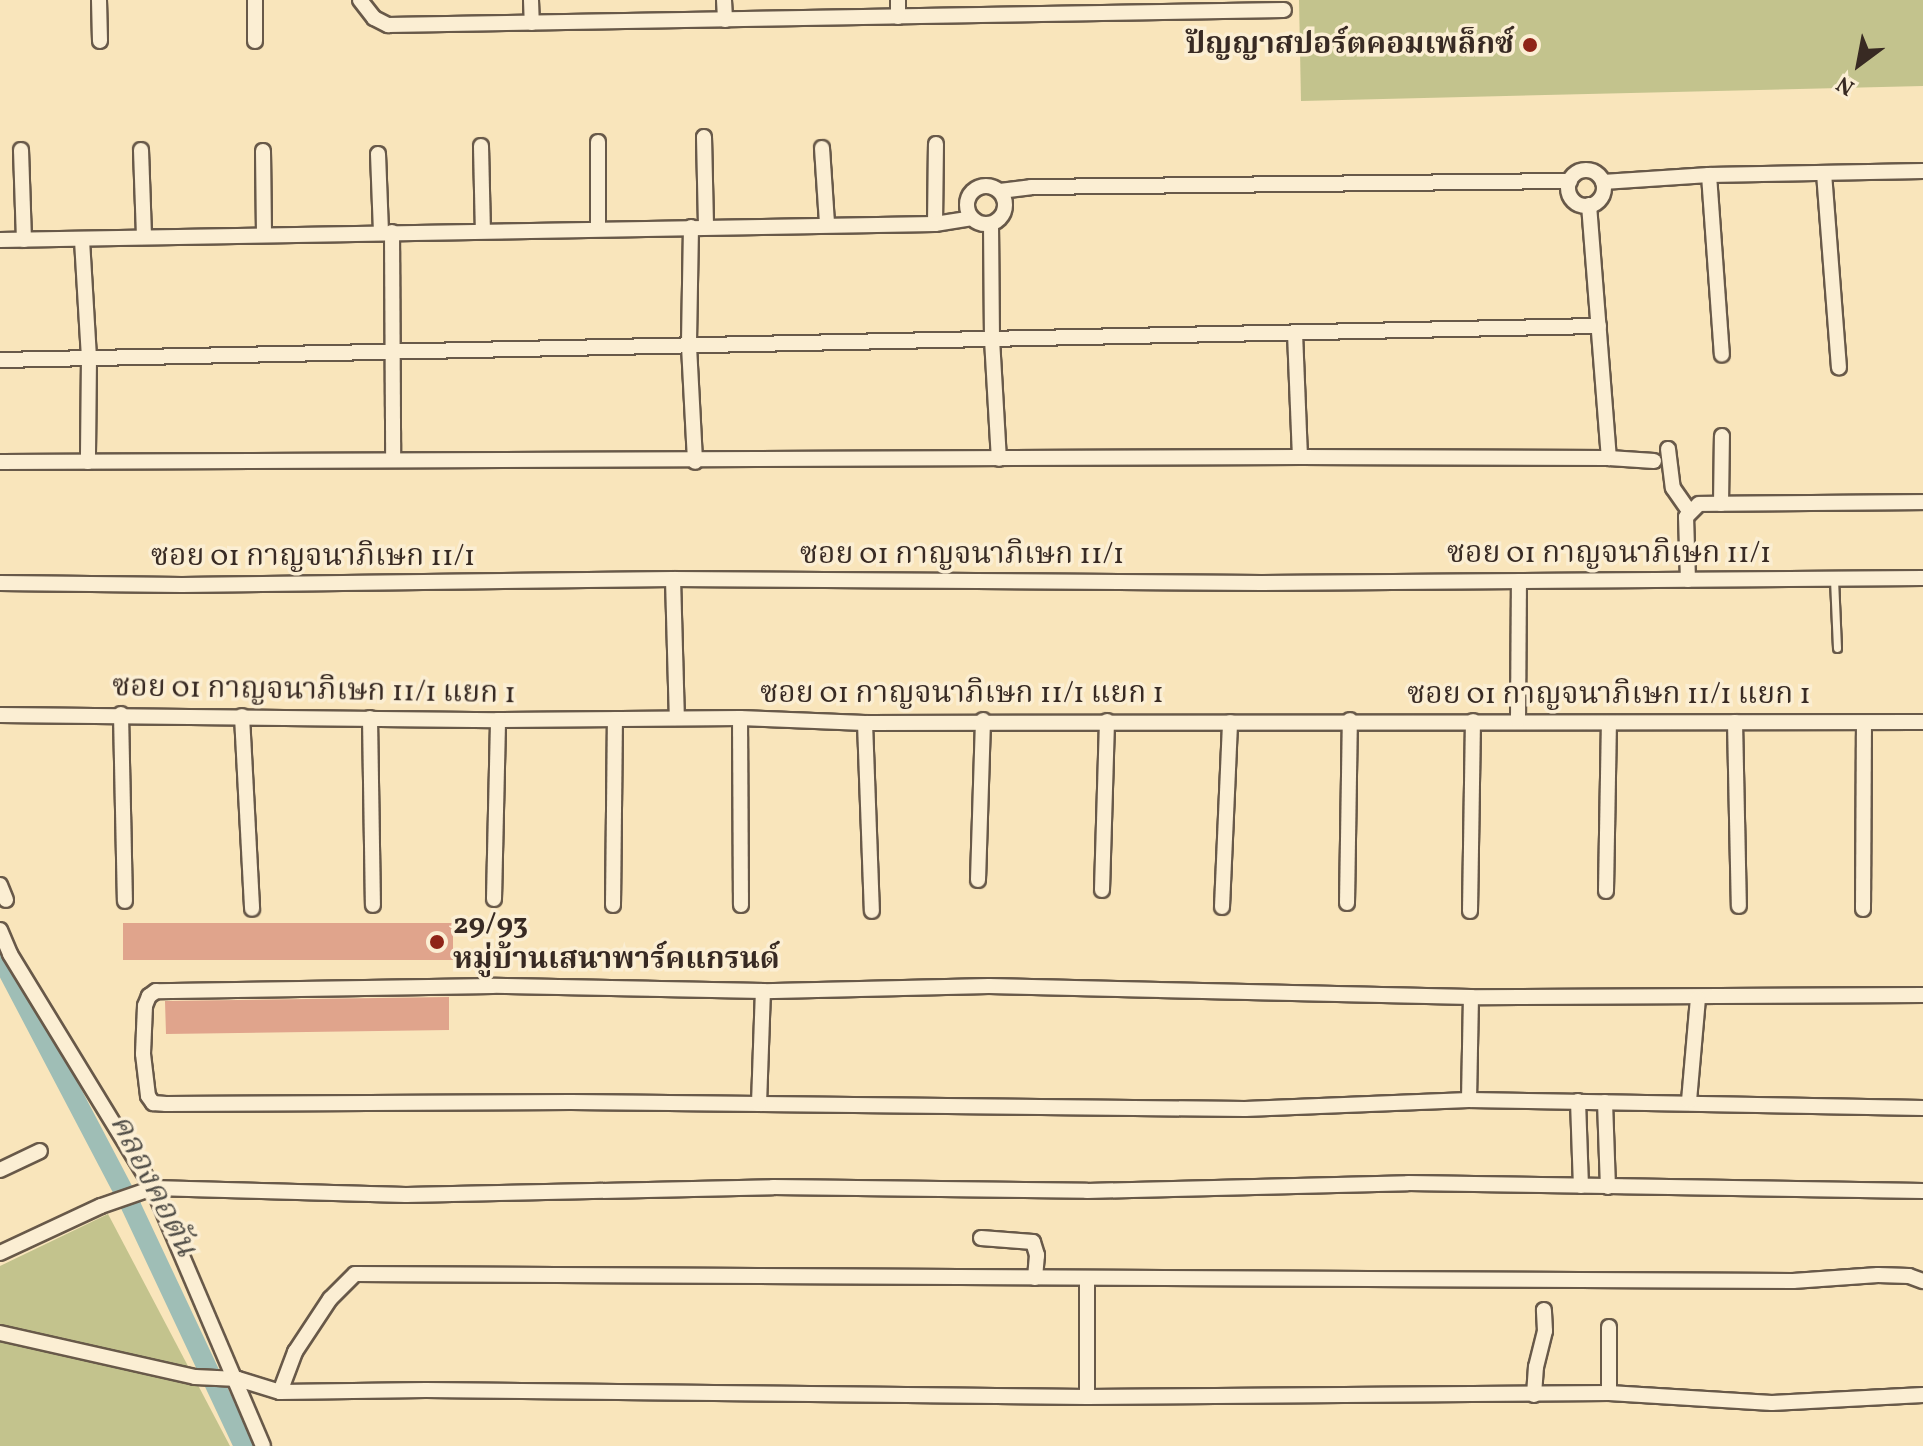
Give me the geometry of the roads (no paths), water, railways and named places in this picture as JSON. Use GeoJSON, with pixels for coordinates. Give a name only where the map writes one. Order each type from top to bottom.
{"type":"FeatureCollection","features":[{"type":"Feature","properties":{"kind":"street"},"geometry":{"type":"LineString","coordinates":[[99,0],[100,41]]}},
{"type":"Feature","properties":{"kind":"street"},"geometry":{"type":"LineString","coordinates":[[255,0],[255,41]]}},
{"type":"Feature","properties":{"kind":"street"},"geometry":{"type":"LineString","coordinates":[[360,0],[374,18],[388,25],[898,17],[1055,7],[1208,6],[1284,10]]}},
{"type":"Feature","properties":{"kind":"street"},"geometry":{"type":"LineString","coordinates":[[531,0],[532,23]]}},
{"type":"Feature","properties":{"kind":"street"},"geometry":{"type":"LineString","coordinates":[[724,0],[725,20]]}},
{"type":"Feature","properties":{"kind":"street"},"geometry":{"type":"LineString","coordinates":[[898,0],[898,17]]}},
{"type":"Feature","properties":{"kind":"street"},"geometry":{"type":"LineString","coordinates":[[695,462],[689,346],[704,137]]}},
{"type":"Feature","properties":{"kind":"street"},"geometry":{"type":"LineString","coordinates":[[598,142],[598,229]]}},
{"type":"Feature","properties":{"kind":"street"},"geometry":{"type":"LineString","coordinates":[[935,224],[936,144]]}},
{"type":"Feature","properties":{"kind":"street"},"geometry":{"type":"LineString","coordinates":[[481,146],[483,231]]}},
{"type":"Feature","properties":{"kind":"street"},"geometry":{"type":"LineString","coordinates":[[822,148],[827,224]]}},
{"type":"Feature","properties":{"kind":"street"},"geometry":{"type":"LineString","coordinates":[[21,150],[24,240]]}},
{"type":"Feature","properties":{"kind":"street"},"geometry":{"type":"LineString","coordinates":[[141,150],[144,237]]}},
{"type":"Feature","properties":{"kind":"street"},"geometry":{"type":"LineString","coordinates":[[263,151],[264,235]]}},
{"type":"Feature","properties":{"kind":"street"},"geometry":{"type":"LineString","coordinates":[[378,154],[393,352],[393,460]]}},
{"type":"Feature","properties":{"kind":"street"},"geometry":{"type":"LineString","coordinates":[[1603,182],[1602,197],[1589,205],[1575,201],[1568,188],[1570,181],[1582,170],[1591,170],[1603,182],[1709,175],[1923,171]]}},
{"type":"Feature","properties":{"kind":"street"},"geometry":{"type":"LineString","coordinates":[[1824,173],[1839,367]]}},
{"type":"Feature","properties":{"kind":"street"},"geometry":{"type":"LineString","coordinates":[[1709,175],[1722,355]]}},
{"type":"Feature","properties":{"kind":"street"},"geometry":{"type":"LineString","coordinates":[[971,218],[967,202],[976,188],[984,186],[1000,191],[1031,187],[1570,181]]}},
{"type":"Feature","properties":{"kind":"street"},"geometry":{"type":"LineString","coordinates":[[0,240],[935,224],[971,218],[984,225],[991,224],[1003,214],[1005,206],[1000,191]]}},
{"type":"Feature","properties":{"kind":"street"},"geometry":{"type":"LineString","coordinates":[[1589,205],[1609,458]]}},
{"type":"Feature","properties":{"kind":"street"},"geometry":{"type":"LineString","coordinates":[[991,224],[992,339],[999,459]]}},
{"type":"Feature","properties":{"kind":"street"},"geometry":{"type":"LineString","coordinates":[[82,240],[89,358],[88,462]]}},
{"type":"Feature","properties":{"kind":"street"},"geometry":{"type":"LineString","coordinates":[[0,360],[1599,326]]}},
{"type":"Feature","properties":{"kind":"street"},"geometry":{"type":"LineString","coordinates":[[1295,333],[1300,457]]}},
{"type":"Feature","properties":{"kind":"street"},"geometry":{"type":"LineString","coordinates":[[1721,504],[1722,436]]}},
{"type":"Feature","properties":{"kind":"street"},"geometry":{"type":"LineString","coordinates":[[1668,449],[1673,488],[1689,511],[1688,580]]}},
{"type":"Feature","properties":{"kind":"street"},"geometry":{"type":"LineString","coordinates":[[0,462],[695,462],[1300,457],[1609,458],[1654,461]]}},
{"type":"Feature","properties":{"kind":"street"},"geometry":{"type":"LineString","coordinates":[[1689,511],[1699,504],[1923,502]]}},
{"type":"Feature","properties":{"kind":"street","name":"ซอย 01 กาญจนาภิเษก 11/1"},"geometry":{"type":"LineString","coordinates":[[0,583],[182,585],[673,579],[1519,581],[1923,578]]}},
{"type":"Feature","properties":{"kind":"street"},"geometry":{"type":"LineString","coordinates":[[673,579],[677,718]]}},
{"type":"Feature","properties":{"kind":"street"},"geometry":{"type":"LineString","coordinates":[[1518,720],[1519,581]]}},
{"type":"Feature","properties":{"kind":"street"},"geometry":{"type":"LineString","coordinates":[[121,714],[125,901]]}},
{"type":"Feature","properties":{"kind":"street","name":"ซอย 01 กาญจนาภิเษก 11/1 แยก 1"},"geometry":{"type":"LineString","coordinates":[[0,715],[498,720],[740,718],[865,723],[983,720],[1923,722]]}},
{"type":"Feature","properties":{"kind":"street"},"geometry":{"type":"LineString","coordinates":[[242,716],[252,909]]}},
{"type":"Feature","properties":{"kind":"street"},"geometry":{"type":"LineString","coordinates":[[370,718],[373,905]]}},
{"type":"Feature","properties":{"kind":"street"},"geometry":{"type":"LineString","coordinates":[[740,718],[741,905]]}},
{"type":"Feature","properties":{"kind":"street"},"geometry":{"type":"LineString","coordinates":[[613,905],[615,719]]}},
{"type":"Feature","properties":{"kind":"street"},"geometry":{"type":"LineString","coordinates":[[494,899],[498,720]]}},
{"type":"Feature","properties":{"kind":"street"},"geometry":{"type":"LineString","coordinates":[[978,880],[983,720]]}},
{"type":"Feature","properties":{"kind":"street"},"geometry":{"type":"LineString","coordinates":[[1347,903],[1350,720]]}},
{"type":"Feature","properties":{"kind":"street"},"geometry":{"type":"LineString","coordinates":[[1102,890],[1107,721]]}},
{"type":"Feature","properties":{"kind":"street"},"geometry":{"type":"LineString","coordinates":[[1470,911],[1473,721]]}},
{"type":"Feature","properties":{"kind":"street"},"geometry":{"type":"LineString","coordinates":[[1222,907],[1230,722]]}},
{"type":"Feature","properties":{"kind":"street"},"geometry":{"type":"LineString","coordinates":[[1735,722],[1739,906]]}},
{"type":"Feature","properties":{"kind":"street"},"geometry":{"type":"LineString","coordinates":[[865,723],[872,911]]}},
{"type":"Feature","properties":{"kind":"street"},"geometry":{"type":"LineString","coordinates":[[1606,891],[1609,723]]}},
{"type":"Feature","properties":{"kind":"street"},"geometry":{"type":"LineString","coordinates":[[1863,909],[1864,723]]}},
{"type":"Feature","properties":{"kind":"street"},"geometry":{"type":"LineString","coordinates":[[0,885],[6,900]]}},
{"type":"Feature","properties":{"kind":"street"},"geometry":{"type":"LineString","coordinates":[[0,930],[10,954],[148,1191],[188,1275],[230,1380],[263,1446]]}},
{"type":"Feature","properties":{"kind":"street"},"geometry":{"type":"LineString","coordinates":[[1923,995],[1471,997],[989,986],[763,991],[493,986],[156,991],[149,996],[145,1006],[143,1054],[148,1096],[153,1103],[1245,1109],[1469,1100],[1689,1101],[1923,1108]]}},
{"type":"Feature","properties":{"kind":"street"},"geometry":{"type":"LineString","coordinates":[[759,1104],[763,991]]}},
{"type":"Feature","properties":{"kind":"street"},"geometry":{"type":"LineString","coordinates":[[1469,1100],[1471,997]]}},
{"type":"Feature","properties":{"kind":"street"},"geometry":{"type":"LineString","coordinates":[[1689,1101],[1698,998]]}},
{"type":"Feature","properties":{"kind":"street"},"geometry":{"type":"LineString","coordinates":[[1578,1101],[1581,1186]]}},
{"type":"Feature","properties":{"kind":"street"},"geometry":{"type":"LineString","coordinates":[[1605,1102],[1608,1187]]}},
{"type":"Feature","properties":{"kind":"street"},"geometry":{"type":"LineString","coordinates":[[0,1170],[40,1151]]}},
{"type":"Feature","properties":{"kind":"street"},"geometry":{"type":"LineString","coordinates":[[0,1253],[101,1206],[148,1191],[406,1195],[773,1187],[1087,1191],[1408,1183],[1923,1191]]}},
{"type":"Feature","properties":{"kind":"street"},"geometry":{"type":"LineString","coordinates":[[981,1238],[1033,1242],[1037,1255],[1035,1278]]}},
{"type":"Feature","properties":{"kind":"street"},"geometry":{"type":"LineString","coordinates":[[280,1392],[295,1352],[330,1299],[355,1274],[1793,1281],[1878,1275],[1909,1276],[1923,1281]]}},
{"type":"Feature","properties":{"kind":"street"},"geometry":{"type":"LineString","coordinates":[[1087,1279],[1087,1397]]}},
{"type":"Feature","properties":{"kind":"street"},"geometry":{"type":"LineString","coordinates":[[1534,1395],[1536,1367],[1545,1331],[1544,1310]]}},
{"type":"Feature","properties":{"kind":"street"},"geometry":{"type":"LineString","coordinates":[[1609,1327],[1609,1393]]}},
{"type":"Feature","properties":{"kind":"street"},"geometry":{"type":"LineString","coordinates":[[0,1333],[195,1377],[230,1380],[280,1392],[426,1390],[1087,1397],[1609,1393],[1772,1403],[1923,1395]]}},
{"type":"Feature","properties":{"kind":"lane"},"geometry":{"type":"LineString","coordinates":[[1834,579],[1837,648]]}},
{"type":"Feature","properties":{"kind":"waterway","name":"คลองคอตัน"},"geometry":{"type":"LineString","coordinates":[[0,956],[131,1206],[244,1446]]}},
{"type":"Feature","properties":{"kind":"place","name":"ปัญญาสปอร์ตคอมเพล็กซ์"},"geometry":{"type":"Point","coordinates":[1530,45]}},
{"type":"Feature","properties":{"kind":"place","name":"29/93 หมู่บ้านเสนาพาร์คแกรนด์"},"geometry":{"type":"Point","coordinates":[437,942]}}]}
